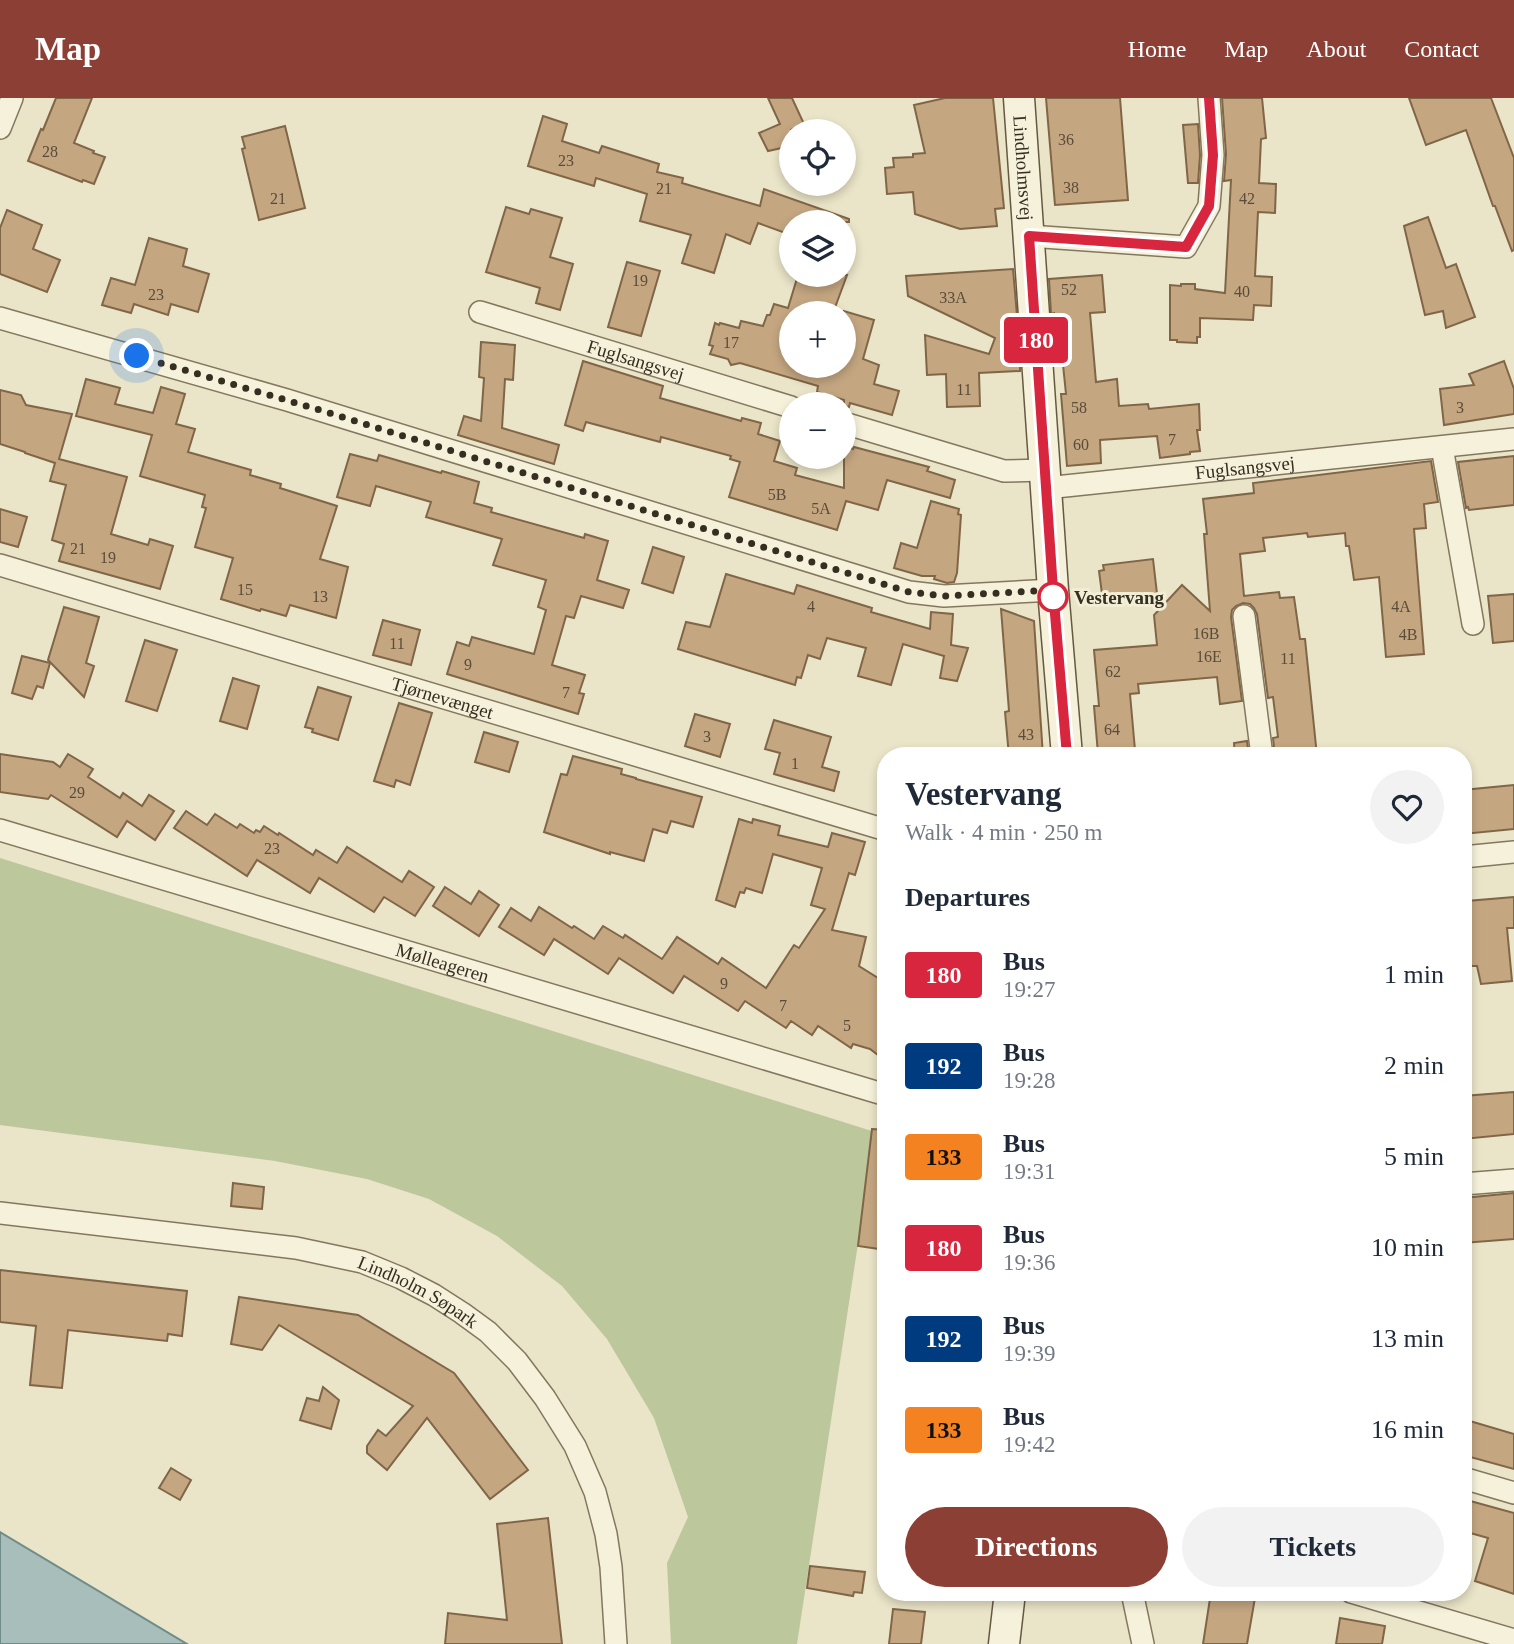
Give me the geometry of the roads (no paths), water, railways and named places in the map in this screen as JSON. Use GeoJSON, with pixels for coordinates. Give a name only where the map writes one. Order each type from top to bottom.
{"type":"FeatureCollection","features":[{"type":"Feature","properties":{"kind":"street"},"geometry":{"type":"LineString","coordinates":[[0,128],[12,98]]}},
{"type":"Feature","properties":{"kind":"street","name":"Lindholmsvej"},"geometry":{"type":"LineString","coordinates":[[1018,98],[1066,747]]}},
{"type":"Feature","properties":{"kind":"street","name":"Lindholmsvej"},"geometry":{"type":"LineString","coordinates":[[1029,236],[1186,247],[1209,206],[1213,155],[1209,98]]}},
{"type":"Feature","properties":{"kind":"street","name":"Fuglsangsvej"},"geometry":{"type":"LineString","coordinates":[[480,312],[779,403]]}},
{"type":"Feature","properties":{"kind":"street"},"geometry":{"type":"LineString","coordinates":[[0,318],[287,400],[909,592],[944,596],[1053,590]]}},
{"type":"Feature","properties":{"kind":"street","name":"Fuglsangsvej"},"geometry":{"type":"LineString","coordinates":[[856,427],[1004,471],[1046,479],[1514,439]]}},
{"type":"Feature","properties":{"kind":"street"},"geometry":{"type":"LineString","coordinates":[[1441,447],[1473,624]]}},
{"type":"Feature","properties":{"kind":"street","name":"Tjørnevænget"},"geometry":{"type":"LineString","coordinates":[[0,565],[877,827]]}},
{"type":"Feature","properties":{"kind":"street"},"geometry":{"type":"LineString","coordinates":[[1244,616],[1261,747]]}},
{"type":"Feature","properties":{"kind":"street","name":"Mølleageren"},"geometry":{"type":"LineString","coordinates":[[0,830],[877,1092]]}},
{"type":"Feature","properties":{"kind":"street"},"geometry":{"type":"LineString","coordinates":[[1472,856],[1514,852]]}},
{"type":"Feature","properties":{"kind":"street"},"geometry":{"type":"LineString","coordinates":[[1472,1183],[1514,1180]]}},
{"type":"Feature","properties":{"kind":"street","name":"Lindholm Søpark"},"geometry":{"type":"LineString","coordinates":[[0,1213],[296,1248],[349,1259],[401,1278],[463,1313],[488,1332],[517,1361],[545,1398],[575,1446],[595,1492],[606,1534],[611,1567],[615,1644]]}},
{"type":"Feature","properties":{"kind":"street"},"geometry":{"type":"LineString","coordinates":[[1472,1481],[1514,1493]]}},
{"type":"Feature","properties":{"kind":"street"},"geometry":{"type":"LineString","coordinates":[[1004,1644],[1009,1601]]}},
{"type":"Feature","properties":{"kind":"street"},"geometry":{"type":"LineString","coordinates":[[1134,1601],[1143,1644]]}},
{"type":"Feature","properties":{"kind":"street"},"geometry":{"type":"LineString","coordinates":[[1382,1601],[1514,1640]]}},
{"type":"Feature","properties":{"kind":"water"},"geometry":{"type":"Polygon","coordinates":[[[0,1532],[187,1644],[0,1644],[0,1532]]]}},
{"type":"Feature","properties":{"kind":"place","name":"Vestervang"},"geometry":{"type":"Point","coordinates":[1053,597]}}]}
